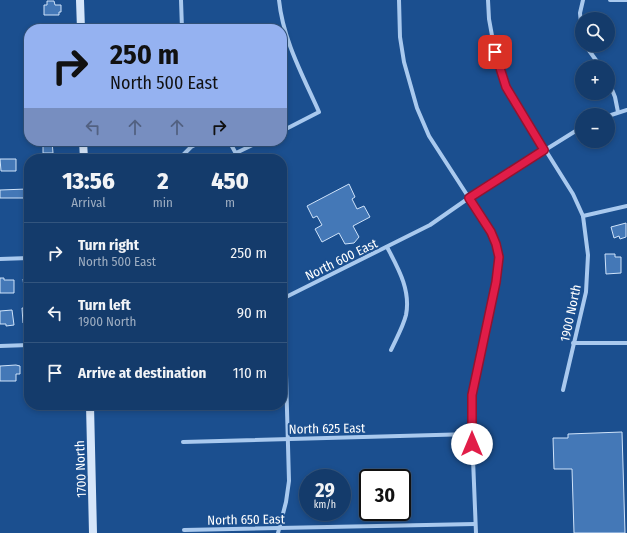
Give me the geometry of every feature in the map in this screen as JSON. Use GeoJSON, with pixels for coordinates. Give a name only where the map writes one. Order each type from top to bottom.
{"type":"FeatureCollection","features":[{"type":"Feature","properties":{"kind":"street"},"geometry":{"type":"LineString","coordinates":[[80,0],[81,24]]}},
{"type":"Feature","properties":{"kind":"street"},"geometry":{"type":"LineString","coordinates":[[182,0],[182,24]]}},
{"type":"Feature","properties":{"kind":"street"},"geometry":{"type":"LineString","coordinates":[[279,0],[283,24]]}},
{"type":"Feature","properties":{"kind":"street"},"geometry":{"type":"LineString","coordinates":[[399,0],[400,37],[404,62],[417,108],[430,136],[491,232],[499,257],[496,282],[472,395],[476,533]]}},
{"type":"Feature","properties":{"kind":"street","name":"1900 North"},"geometry":{"type":"LineString","coordinates":[[488,0],[489,20],[495,52],[506,87],[544,150],[573,194],[583,216],[588,255],[586,292],[563,390]]}},
{"type":"Feature","properties":{"kind":"street"},"geometry":{"type":"LineString","coordinates":[[580,12],[583,0]]}},
{"type":"Feature","properties":{"kind":"street"},"geometry":{"type":"LineString","coordinates":[[610,0],[627,0]]}},
{"type":"Feature","properties":{"kind":"street"},"geometry":{"type":"LineString","coordinates":[[287,36],[320,112],[287,128]]}},
{"type":"Feature","properties":{"kind":"street"},"geometry":{"type":"LineString","coordinates":[[615,97],[618,112]]}},
{"type":"Feature","properties":{"kind":"street"},"geometry":{"type":"LineString","coordinates":[[615,113],[627,110]]}},
{"type":"Feature","properties":{"kind":"street","name":"North 600 East"},"geometry":{"type":"LineString","coordinates":[[287,297],[430,225],[469,198],[575,131]]}},
{"type":"Feature","properties":{"kind":"street"},"geometry":{"type":"LineString","coordinates":[[184,154],[193,146]]}},
{"type":"Feature","properties":{"kind":"street"},"geometry":{"type":"LineString","coordinates":[[232,146],[236,153],[251,146]]}},
{"type":"Feature","properties":{"kind":"street"},"geometry":{"type":"LineString","coordinates":[[583,216],[627,206]]}},
{"type":"Feature","properties":{"kind":"street"},"geometry":{"type":"LineString","coordinates":[[387,247],[404,281],[407,300],[406,316],[391,350]]}},
{"type":"Feature","properties":{"kind":"street"},"geometry":{"type":"LineString","coordinates":[[0,259],[24,258]]}},
{"type":"Feature","properties":{"kind":"street"},"geometry":{"type":"LineString","coordinates":[[573,343],[627,343]]}},
{"type":"Feature","properties":{"kind":"street"},"geometry":{"type":"LineString","coordinates":[[0,346],[24,345]]}},
{"type":"Feature","properties":{"kind":"street","name":"1700 North"},"geometry":{"type":"LineString","coordinates":[[90,410],[93,533]]}},
{"type":"Feature","properties":{"kind":"street"},"geometry":{"type":"LineString","coordinates":[[278,531],[286,502],[289,481],[287,410]]}},
{"type":"Feature","properties":{"kind":"street","name":"North 625 East"},"geometry":{"type":"LineString","coordinates":[[183,442],[472,434]]}},
{"type":"Feature","properties":{"kind":"street","name":"North 650 East"},"geometry":{"type":"LineString","coordinates":[[184,530],[278,531],[475,524]]}},
{"type":"Feature","properties":{"kind":"building"},"geometry":{"type":"Polygon","coordinates":[[[47,1],[54,1],[55,5],[61,5],[61,12],[59,12],[59,15],[44,15],[44,5],[47,5],[47,1]]]}},
{"type":"Feature","properties":{"kind":"building"},"geometry":{"type":"Polygon","coordinates":[[[43,146],[52,146],[53,153],[43,153],[43,146]]]}},
{"type":"Feature","properties":{"kind":"building"},"geometry":{"type":"Polygon","coordinates":[[[0,159],[16,159],[16,171],[1,171],[0,159]]]}},
{"type":"Feature","properties":{"kind":"building"},"geometry":{"type":"Polygon","coordinates":[[[349,184],[355,197],[352,199],[357,209],[364,206],[370,217],[353,226],[359,237],[354,243],[345,244],[339,233],[322,242],[315,229],[322,225],[317,216],[313,218],[307,206],[349,184]]]}},
{"type":"Feature","properties":{"kind":"building"},"geometry":{"type":"Polygon","coordinates":[[[24,189],[24,198],[0,198],[0,190],[24,189]]]}},
{"type":"Feature","properties":{"kind":"building"},"geometry":{"type":"Polygon","coordinates":[[[626,223],[626,237],[620,239],[619,236],[614,238],[611,227],[626,223]]]}},
{"type":"Feature","properties":{"kind":"building"},"geometry":{"type":"Polygon","coordinates":[[[605,254],[615,254],[615,257],[621,257],[621,273],[606,274],[605,254]]]}},
{"type":"Feature","properties":{"kind":"building"},"geometry":{"type":"Polygon","coordinates":[[[0,278],[4,278],[4,280],[14,280],[14,293],[0,293],[0,278]]]}},
{"type":"Feature","properties":{"kind":"building"},"geometry":{"type":"Polygon","coordinates":[[[22,308],[24,308],[24,323],[22,308]]]}},
{"type":"Feature","properties":{"kind":"building"},"geometry":{"type":"Polygon","coordinates":[[[12,310],[14,325],[6,326],[6,324],[0,324],[0,311],[12,310]]]}},
{"type":"Feature","properties":{"kind":"building"},"geometry":{"type":"Polygon","coordinates":[[[0,366],[20,366],[20,374],[16,374],[16,381],[0,381],[0,366]]]}},
{"type":"Feature","properties":{"kind":"building"},"geometry":{"type":"Polygon","coordinates":[[[622,432],[625,533],[574,533],[572,469],[554,469],[553,438],[568,438],[568,434],[622,432]]]}},
{"type":"Feature","properties":{"kind":"route"},"geometry":{"type":"LineString","coordinates":[[472,444],[472,395],[496,282],[499,257],[491,232],[469,198],[544,150],[506,87],[495,52]]}}]}
